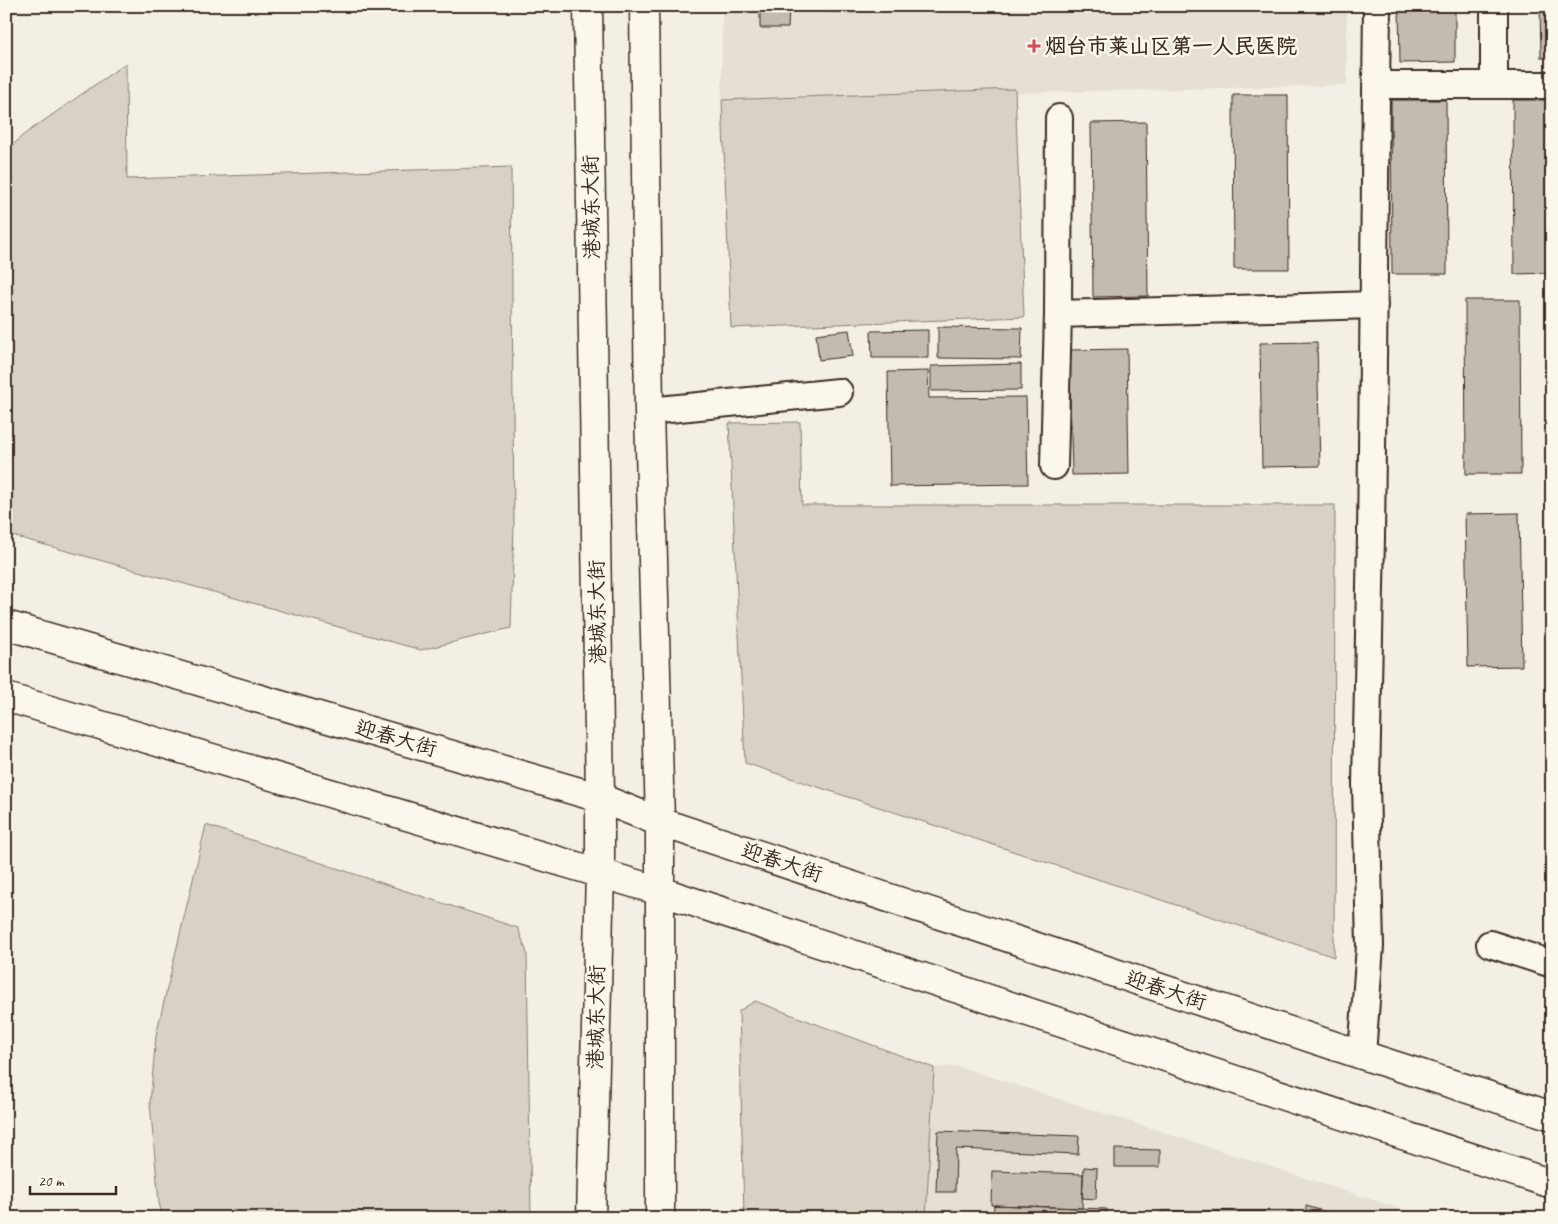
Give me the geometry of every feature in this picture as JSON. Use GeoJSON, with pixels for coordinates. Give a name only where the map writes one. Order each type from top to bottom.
{"type":"FeatureCollection","features":[{"type":"Feature","properties":{"kind":"main road","name":"港城东大街"},"geometry":{"type":"LineString","coordinates":[[588,6],[600,798],[600,874],[591,1218]]}},
{"type":"Feature","properties":{"kind":"main road"},"geometry":{"type":"LineString","coordinates":[[644,6],[649,411],[660,822],[660,1218]]}},
{"type":"Feature","properties":{"kind":"main road","name":"迎春大街"},"geometry":{"type":"LineString","coordinates":[[6,625],[600,798],[660,822],[1362,1055],[1552,1116]]}},
{"type":"Feature","properties":{"kind":"main road"},"geometry":{"type":"LineString","coordinates":[[6,697],[660,891],[1552,1184]]}},
{"type":"Feature","properties":{"kind":"street"},"geometry":{"type":"LineString","coordinates":[[1362,1055],[1370,946],[1366,784],[1377,6]]}},
{"type":"Feature","properties":{"kind":"street"},"geometry":{"type":"LineString","coordinates":[[1494,6],[1494,85]]}},
{"type":"Feature","properties":{"kind":"street"},"geometry":{"type":"LineString","coordinates":[[1377,85],[1552,85]]}},
{"type":"Feature","properties":{"kind":"street"},"geometry":{"type":"LineString","coordinates":[[1054,466],[1058,314],[1059,118]]}},
{"type":"Feature","properties":{"kind":"street"},"geometry":{"type":"LineString","coordinates":[[1058,314],[1374,305]]}},
{"type":"Feature","properties":{"kind":"street"},"geometry":{"type":"LineString","coordinates":[[649,411],[839,392]]}},
{"type":"Feature","properties":{"kind":"street"},"geometry":{"type":"LineString","coordinates":[[1490,944],[1552,964]]}},
{"type":"Feature","properties":{"kind":"shaded area","name":"烟台市莱山区第一人民医院"},"geometry":{"type":"Polygon","coordinates":[[[722,6],[1347,6],[1347,85],[722,100],[722,6]]]}},
{"type":"Feature","properties":{"kind":"shaded area"},"geometry":{"type":"Polygon","coordinates":[[[126,63],[127,179],[511,167],[514,524],[511,628],[421,650],[6,534],[6,152],[22,136],[126,63]]]}},
{"type":"Feature","properties":{"kind":"shaded area"},"geometry":{"type":"Polygon","coordinates":[[[1015,89],[1024,317],[731,328],[722,100],[1015,89]]]}},
{"type":"Feature","properties":{"kind":"shaded area"},"geometry":{"type":"Polygon","coordinates":[[[800,422],[802,505],[1335,505],[1334,957],[745,763],[729,423],[800,422]]]}},
{"type":"Feature","properties":{"kind":"shaded area"},"geometry":{"type":"Polygon","coordinates":[[[206,825],[518,928],[527,953],[531,1218],[163,1218],[159,1203],[150,1103],[156,1035],[206,825]]]}},
{"type":"Feature","properties":{"kind":"shaded area"},"geometry":{"type":"Polygon","coordinates":[[[755,1001],[934,1068],[926,1218],[744,1218],[739,1011],[755,1001]]]}},
{"type":"Feature","properties":{"kind":"shaded area"},"geometry":{"type":"Polygon","coordinates":[[[957,1066],[1429,1218],[926,1218],[934,1068],[957,1066]]]}},
{"type":"Feature","properties":{"kind":"building"},"geometry":{"type":"Polygon","coordinates":[[[760,6],[789,6],[788,28],[760,28],[760,6]]]}},
{"type":"Feature","properties":{"kind":"building"},"geometry":{"type":"Polygon","coordinates":[[[827,6],[855,6],[855,13],[827,12],[827,6]]]}},
{"type":"Feature","properties":{"kind":"building"},"geometry":{"type":"Polygon","coordinates":[[[1399,6],[1455,6],[1455,62],[1400,63],[1399,6]]]}},
{"type":"Feature","properties":{"kind":"building"},"geometry":{"type":"Polygon","coordinates":[[[1540,6],[1552,6],[1552,58],[1541,58],[1540,6]]]}},
{"type":"Feature","properties":{"kind":"building"},"geometry":{"type":"Polygon","coordinates":[[[1233,95],[1288,95],[1289,269],[1234,269],[1233,95]]]}},
{"type":"Feature","properties":{"kind":"building"},"geometry":{"type":"Polygon","coordinates":[[[1391,100],[1446,100],[1447,274],[1392,274],[1391,100]]]}},
{"type":"Feature","properties":{"kind":"building"},"geometry":{"type":"Polygon","coordinates":[[[1513,100],[1552,100],[1552,273],[1514,274],[1513,100]]]}},
{"type":"Feature","properties":{"kind":"building"},"geometry":{"type":"Polygon","coordinates":[[[1146,122],[1148,296],[1093,297],[1091,123],[1146,122]]]}},
{"type":"Feature","properties":{"kind":"building"},"geometry":{"type":"Polygon","coordinates":[[[1465,300],[1520,300],[1521,474],[1466,474],[1465,300]]]}},
{"type":"Feature","properties":{"kind":"building"},"geometry":{"type":"Polygon","coordinates":[[[938,327],[1022,328],[1021,359],[938,358],[938,327]]]}},
{"type":"Feature","properties":{"kind":"building"},"geometry":{"type":"Polygon","coordinates":[[[849,330],[853,356],[819,360],[816,334],[849,330]]]}},
{"type":"Feature","properties":{"kind":"building"},"geometry":{"type":"Polygon","coordinates":[[[928,330],[928,358],[872,358],[871,331],[928,330]]]}},
{"type":"Feature","properties":{"kind":"building"},"geometry":{"type":"Polygon","coordinates":[[[1317,342],[1320,466],[1262,467],[1260,343],[1317,342]]]}},
{"type":"Feature","properties":{"kind":"building"},"geometry":{"type":"Polygon","coordinates":[[[1127,349],[1129,474],[1072,475],[1069,350],[1127,349]]]}},
{"type":"Feature","properties":{"kind":"building"},"geometry":{"type":"Polygon","coordinates":[[[1021,364],[1021,390],[931,391],[931,366],[1021,364]]]}},
{"type":"Feature","properties":{"kind":"building"},"geometry":{"type":"Polygon","coordinates":[[[928,371],[929,398],[1026,397],[1028,484],[890,486],[888,372],[928,371]]]}},
{"type":"Feature","properties":{"kind":"building"},"geometry":{"type":"Polygon","coordinates":[[[1519,513],[1522,666],[1468,667],[1465,514],[1519,513]]]}},
{"type":"Feature","properties":{"kind":"building"},"geometry":{"type":"Polygon","coordinates":[[[938,1131],[1079,1136],[1078,1154],[956,1149],[955,1192],[936,1192],[938,1131]]]}},
{"type":"Feature","properties":{"kind":"building"},"geometry":{"type":"Polygon","coordinates":[[[1115,1149],[1160,1150],[1160,1167],[1115,1167],[1115,1149]]]}},
{"type":"Feature","properties":{"kind":"building"},"geometry":{"type":"Polygon","coordinates":[[[1084,1167],[1097,1168],[1096,1199],[1082,1198],[1084,1167]]]}},
{"type":"Feature","properties":{"kind":"building"},"geometry":{"type":"Polygon","coordinates":[[[992,1171],[1083,1174],[1082,1208],[991,1205],[992,1171]]]}},
{"type":"Feature","properties":{"kind":"building"},"geometry":{"type":"Polygon","coordinates":[[[994,1205],[1107,1209],[1106,1218],[993,1218],[994,1205]]]}},
{"type":"Feature","properties":{"kind":"building"},"geometry":{"type":"Polygon","coordinates":[[[1306,1206],[1347,1218],[1306,1218],[1306,1206]]]}},
{"type":"Feature","properties":{"kind":"building"},"geometry":{"type":"Polygon","coordinates":[[[1161,1211],[1293,1211],[1293,1218],[1161,1218],[1161,1211]]]}},
{"type":"Feature","properties":{"kind":"place","name":"烟台市莱山区第一人民医院"},"geometry":{"type":"Point","coordinates":[1034,46]}}]}
